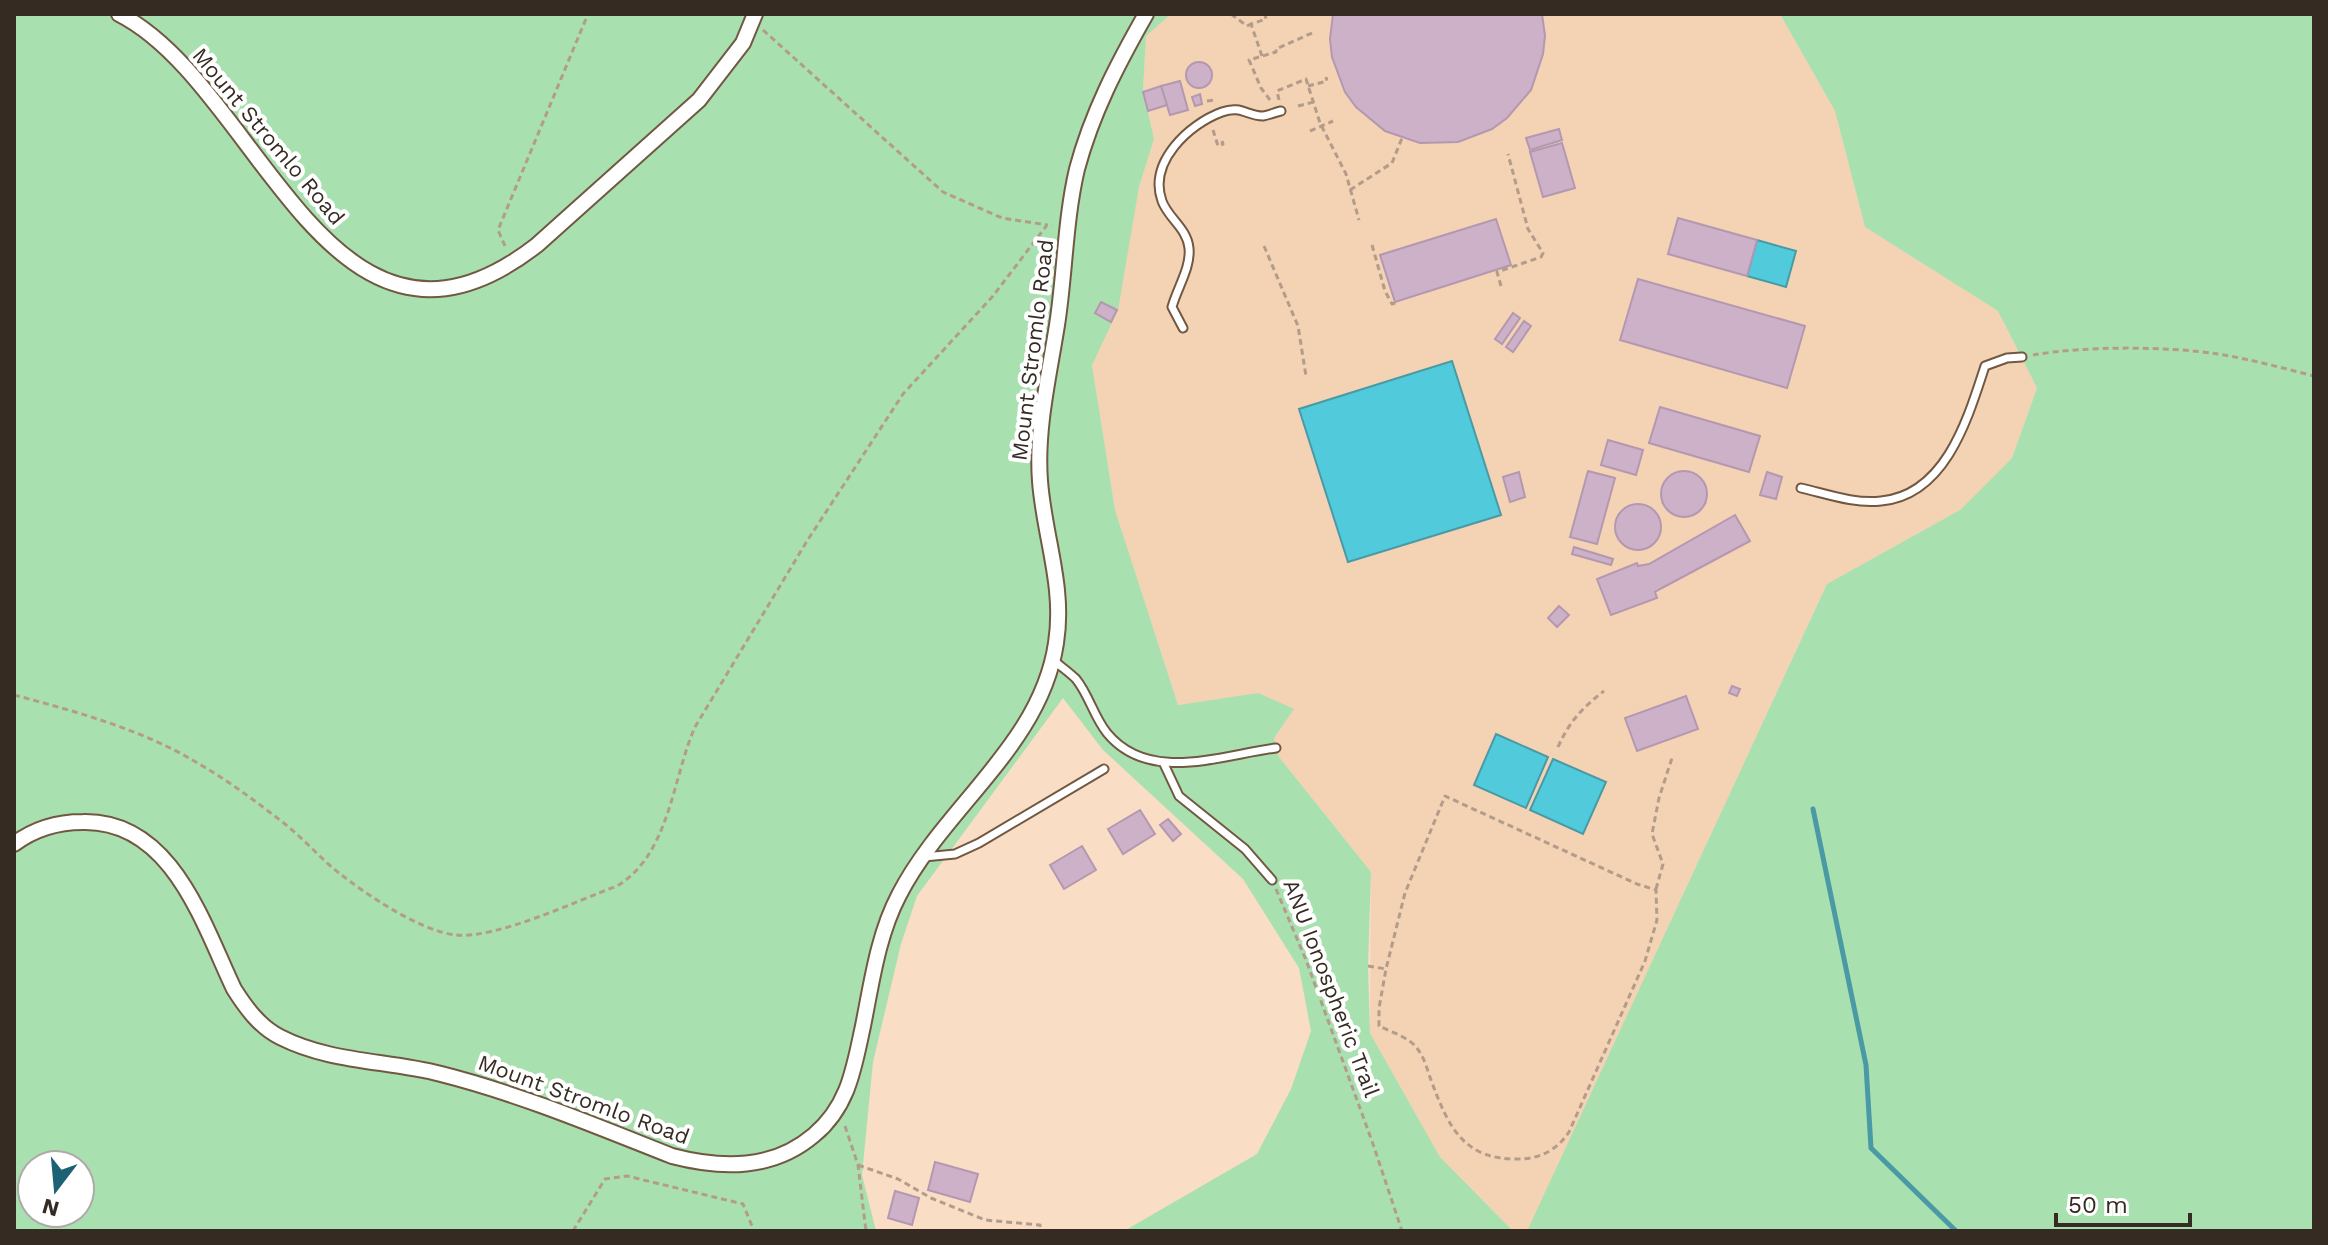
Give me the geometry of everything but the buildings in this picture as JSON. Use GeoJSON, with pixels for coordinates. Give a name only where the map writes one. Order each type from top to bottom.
{"type":"FeatureCollection","features":[{"type":"Feature","properties":{"kind":"street","name":"Mount Stromlo Road"},"geometry":{"type":"LineString","coordinates":[[119,14],[159,41],[320,234],[349,261],[381,279],[423,287],[449,287],[480,280],[512,264],[537,245],[699,100],[743,43],[753,18]]}},
{"type":"Feature","properties":{"kind":"street","name":"Mount Stromlo Road"},"geometry":{"type":"LineString","coordinates":[[14,844],[31,832],[70,822],[109,826],[141,840],[157,851],[181,880],[244,1004],[277,1036],[321,1054],[408,1065],[472,1082],[533,1102],[672,1156],[718,1165],[761,1162],[783,1154],[815,1135],[839,1107],[852,1079],[878,951],[899,895],[921,857],[1032,714],[1047,680],[1059,608],[1057,573],[1040,481],[1041,433],[1077,172],[1098,102],[1146,14]]}},
{"type":"Feature","properties":{"kind":"lane"},"geometry":{"type":"LineString","coordinates":[[1183,328],[1172,307],[1187,266],[1189,247],[1186,236],[1161,200],[1160,177],[1165,162],[1181,138],[1221,112],[1238,108],[1261,116],[1281,111]]}},
{"type":"Feature","properties":{"kind":"lane"},"geometry":{"type":"LineString","coordinates":[[1801,488],[1860,501],[1902,497],[1932,474],[1952,451],[1966,425],[1985,366],[2007,358],[2022,357]]}},
{"type":"Feature","properties":{"kind":"lane"},"geometry":{"type":"LineString","coordinates":[[1052,659],[1076,680],[1105,730],[1132,755],[1164,764],[1276,748]]}},
{"type":"Feature","properties":{"kind":"lane","name":"ANU Ionospheric Trail"},"geometry":{"type":"LineString","coordinates":[[1164,764],[1179,796],[1245,849],[1272,880]]}},
{"type":"Feature","properties":{"kind":"lane"},"geometry":{"type":"LineString","coordinates":[[921,857],[955,854],[979,843],[1104,769]]}},
{"type":"Feature","properties":{"kind":"path"},"geometry":{"type":"LineString","coordinates":[[512,264],[498,230],[588,14]]}},
{"type":"Feature","properties":{"kind":"path"},"geometry":{"type":"LineString","coordinates":[[1231,14],[1247,26],[1266,19],[1265,14]]}},
{"type":"Feature","properties":{"kind":"path"},"geometry":{"type":"LineString","coordinates":[[753,18],[805,70],[943,192],[1002,218],[1069,227]]}},
{"type":"Feature","properties":{"kind":"path"},"geometry":{"type":"LineString","coordinates":[[1251,24],[1262,56]]}},
{"type":"Feature","properties":{"kind":"path"},"geometry":{"type":"LineString","coordinates":[[1261,88],[1249,60],[1276,52],[1276,49],[1312,33]]}},
{"type":"Feature","properties":{"kind":"path"},"geometry":{"type":"LineString","coordinates":[[1276,52],[1279,59]]}},
{"type":"Feature","properties":{"kind":"path"},"geometry":{"type":"LineString","coordinates":[[1308,86],[1327,81],[1326,77]]}},
{"type":"Feature","properties":{"kind":"path"},"geometry":{"type":"LineString","coordinates":[[1281,111],[1277,91],[1306,79],[1322,127],[1346,174],[1359,220]]}},
{"type":"Feature","properties":{"kind":"path"},"geometry":{"type":"LineString","coordinates":[[1298,106],[1314,102]]}},
{"type":"Feature","properties":{"kind":"path"},"geometry":{"type":"LineString","coordinates":[[1310,131],[1333,121]]}},
{"type":"Feature","properties":{"kind":"path"},"geometry":{"type":"LineString","coordinates":[[1213,130],[1218,146],[1223,144],[1222,141]]}},
{"type":"Feature","properties":{"kind":"path"},"geometry":{"type":"LineString","coordinates":[[1350,190],[1392,163],[1402,138]]}},
{"type":"Feature","properties":{"kind":"path"},"geometry":{"type":"LineString","coordinates":[[1501,286],[1497,272],[1528,263],[1543,253],[1528,229],[1508,154]]}},
{"type":"Feature","properties":{"kind":"path"},"geometry":{"type":"LineString","coordinates":[[14,695],[82,713],[202,765],[286,825],[353,883],[417,922],[446,933],[474,934],[513,924],[617,886],[632,877],[649,855],[665,819],[695,727],[807,541],[903,394],[993,296],[1047,225]]}},
{"type":"Feature","properties":{"kind":"path"},"geometry":{"type":"LineString","coordinates":[[1372,245],[1385,291],[1392,304],[1399,302]]}},
{"type":"Feature","properties":{"kind":"path"},"geometry":{"type":"LineString","coordinates":[[1264,246],[1298,326],[1306,376]]}},
{"type":"Feature","properties":{"kind":"path"},"geometry":{"type":"LineString","coordinates":[[2022,357],[2054,351],[2203,352],[2314,376]]}},
{"type":"Feature","properties":{"kind":"path"},"geometry":{"type":"LineString","coordinates":[[1558,747],[1565,729],[1584,706],[1604,691]]}},
{"type":"Feature","properties":{"kind":"path"},"geometry":{"type":"LineString","coordinates":[[1656,890],[1445,796],[1405,893],[1386,969],[1379,1026],[1414,1043],[1422,1054],[1441,1105],[1456,1134],[1473,1149],[1494,1158],[1541,1156],[1561,1143],[1569,1132],[1645,961],[1657,920],[1656,890],[1663,864],[1652,834],[1672,758]]}},
{"type":"Feature","properties":{"kind":"path","name":"ANU Ionospheric Trail"},"geometry":{"type":"LineString","coordinates":[[1272,880],[1306,960],[1402,1231]]}},
{"type":"Feature","properties":{"kind":"path"},"geometry":{"type":"LineString","coordinates":[[1368,966],[1386,969]]}},
{"type":"Feature","properties":{"kind":"path"},"geometry":{"type":"LineString","coordinates":[[839,1107],[858,1165],[866,1231]]}},
{"type":"Feature","properties":{"kind":"path"},"geometry":{"type":"LineString","coordinates":[[858,1165],[898,1179],[931,1198],[985,1220],[1040,1225],[1040,1231]]}},
{"type":"Feature","properties":{"kind":"path"},"geometry":{"type":"LineString","coordinates":[[573,1231],[605,1179],[627,1176],[743,1204],[754,1231]]}},
{"type":"Feature","properties":{"kind":"shaded area"},"geometry":{"type":"Polygon","coordinates":[[[1171,14],[1780,14],[1835,111],[1865,227],[1998,311],[2037,388],[2012,458],[1960,510],[1827,584],[1527,1231],[1513,1231],[1440,1157],[1370,1033],[1371,872],[1279,757],[1258,693],[1178,705],[1115,510],[1092,365],[1108,328],[1139,187],[1154,139],[1143,92],[1146,36],[1171,14]]]}},
{"type":"Feature","properties":{"kind":"green space"},"geometry":{"type":"Polygon","coordinates":[[[14,14],[1171,14],[1146,36],[1143,91],[1154,139],[1139,187],[1118,310],[1092,365],[1115,510],[1178,705],[1258,693],[1294,709],[1274,738],[1279,757],[1371,872],[1368,966],[1370,1033],[1440,1157],[1513,1231],[1124,1231],[1257,1154],[1291,1089],[1311,1031],[1299,968],[1243,879],[1103,750],[1063,698],[917,896],[901,944],[873,1062],[862,1175],[876,1231],[14,1231],[14,14]]]}},
{"type":"Feature","properties":{"kind":"green space"},"geometry":{"type":"Polygon","coordinates":[[[1780,14],[2314,14],[2314,1231],[1527,1231],[1827,584],[1960,510],[2012,458],[2037,388],[1998,311],[1865,227],[1835,111],[1780,14]]]}},
{"type":"Feature","properties":{"kind":"water"},"geometry":{"type":"Polygon","coordinates":[[[1757,240],[1796,251],[1786,287],[1747,276],[1757,240]]]}},
{"type":"Feature","properties":{"kind":"water"},"geometry":{"type":"Polygon","coordinates":[[[1452,361],[1501,515],[1348,562],[1299,409],[1452,361]]]}},
{"type":"Feature","properties":{"kind":"water"},"geometry":{"type":"Polygon","coordinates":[[[1496,734],[1548,757],[1526,808],[1474,785],[1496,734]]]}},
{"type":"Feature","properties":{"kind":"water"},"geometry":{"type":"Polygon","coordinates":[[[1553,759],[1606,782],[1583,834],[1530,810],[1553,759]]]}},
{"type":"Feature","properties":{"kind":"waterway"},"geometry":{"type":"LineString","coordinates":[[1813,809],[1866,1065],[1871,1148],[1956,1231]]}}]}
